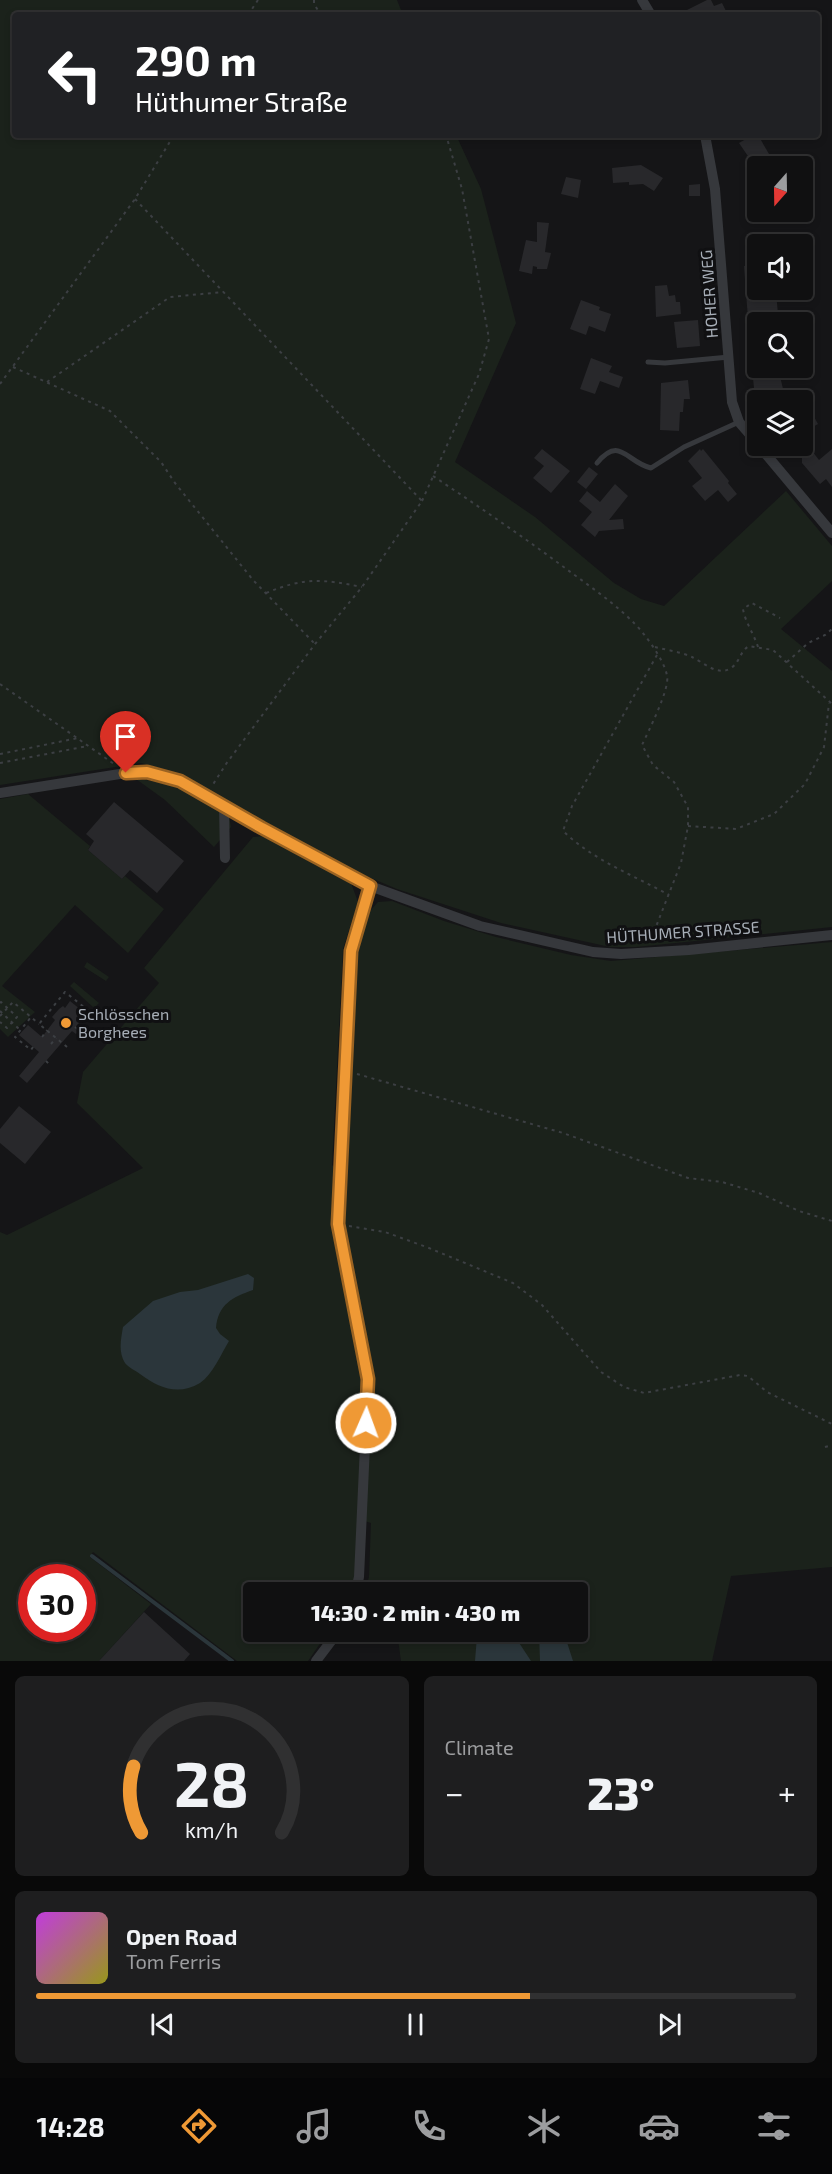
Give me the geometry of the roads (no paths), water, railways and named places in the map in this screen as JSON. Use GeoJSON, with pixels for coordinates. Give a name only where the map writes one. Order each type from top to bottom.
{"type":"FeatureCollection","features":[{"type":"Feature","properties":{"kind":"street","name":"HOHER WEG"},"geometry":{"type":"LineString","coordinates":[[706,138],[715,189],[732,402],[739,422],[747,432]]}},
{"type":"Feature","properties":{"kind":"street","name":"HOHER WEG"},"geometry":{"type":"LineString","coordinates":[[767,456],[832,533]]}},
{"type":"Feature","properties":{"kind":"street","name":"HÜTHUMER STRASSE"},"geometry":{"type":"LineString","coordinates":[[0,793],[126,773],[147,772],[180,781],[370,886],[480,926],[593,952],[689,950],[832,935]]}},
{"type":"Feature","properties":{"kind":"street"},"geometry":{"type":"LineString","coordinates":[[224,806],[225,858]]}},
{"type":"Feature","properties":{"kind":"street"},"geometry":{"type":"LineString","coordinates":[[358,1582],[368,1379],[338,1224],[351,951],[370,886]]}},
{"type":"Feature","properties":{"kind":"street"},"geometry":{"type":"LineString","coordinates":[[316,1661],[330,1642]]}},
{"type":"Feature","properties":{"kind":"lane"},"geometry":{"type":"LineString","coordinates":[[648,362],[665,363],[729,357]]}},
{"type":"Feature","properties":{"kind":"lane"},"geometry":{"type":"LineString","coordinates":[[597,463],[606,452],[619,450],[645,467],[651,468],[684,447],[739,422]]}},
{"type":"Feature","properties":{"kind":"waterway"},"geometry":{"type":"LineString","coordinates":[[92,1556],[232,1661]]}},
{"type":"Feature","properties":{"kind":"place","name":"Schlösschen Borghees"},"geometry":{"type":"Point","coordinates":[66,1023]}}]}
